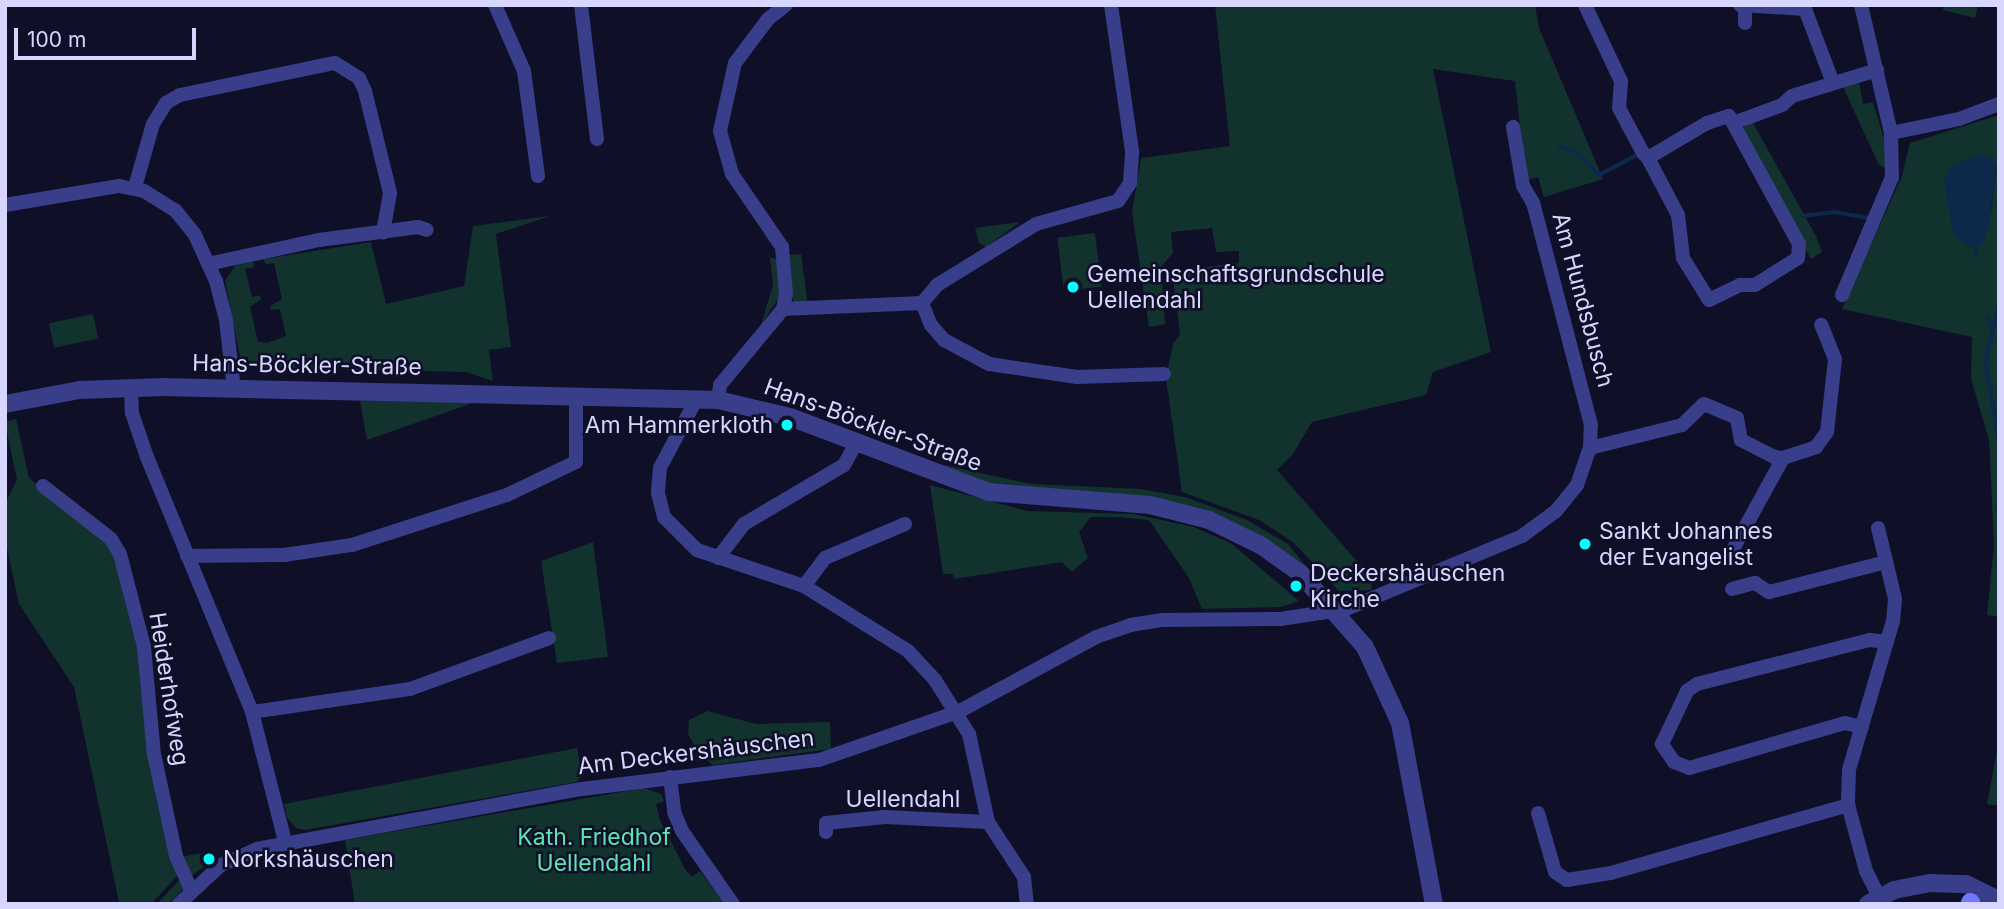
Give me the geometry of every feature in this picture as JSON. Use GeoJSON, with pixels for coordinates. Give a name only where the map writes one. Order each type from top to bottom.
{"type":"FeatureCollection","features":[{"type":"Feature","properties":{"kind":"street"},"geometry":{"type":"LineString","coordinates":[[495,5],[524,71],[538,176]]}},
{"type":"Feature","properties":{"kind":"street"},"geometry":{"type":"LineString","coordinates":[[580,5],[597,139]]}},
{"type":"Feature","properties":{"kind":"street"},"geometry":{"type":"LineString","coordinates":[[718,400],[720,385],[783,309],[787,281],[782,247],[732,174],[720,131],[735,63],[768,19],[786,5]]}},
{"type":"Feature","properties":{"kind":"street"},"geometry":{"type":"LineString","coordinates":[[783,309],[922,303],[937,285],[1036,224],[1107,207],[1126,191],[1133,174],[1132,151],[1111,5]]}},
{"type":"Feature","properties":{"kind":"street"},"geometry":{"type":"LineString","coordinates":[[1585,5],[1622,81],[1622,116],[1678,215],[1683,258],[1706,298],[1711,300],[1740,285],[1755,285],[1793,261],[1800,248],[1738,136],[1736,122],[1729,116],[1718,118],[1648,158]]}},
{"type":"Feature","properties":{"kind":"street"},"geometry":{"type":"LineString","coordinates":[[1745,23],[1743,5],[1805,9],[1833,83]]}},
{"type":"Feature","properties":{"kind":"street"},"geometry":{"type":"LineString","coordinates":[[1842,295],[1892,177],[1891,133],[1861,5]]}},
{"type":"Feature","properties":{"kind":"street"},"geometry":{"type":"LineString","coordinates":[[135,187],[153,124],[166,103],[180,94],[335,63],[359,78],[366,91],[390,193],[383,232]]}},
{"type":"Feature","properties":{"kind":"street"},"geometry":{"type":"LineString","coordinates":[[1736,122],[1833,83],[1877,70]]}},
{"type":"Feature","properties":{"kind":"street"},"geometry":{"type":"LineString","coordinates":[[1891,133],[1959,119],[1999,104]]}},
{"type":"Feature","properties":{"kind":"street","name":"Am Hundsbusch"},"geometry":{"type":"LineString","coordinates":[[1513,127],[1523,186],[1534,203],[1587,402],[1590,447]]}},
{"type":"Feature","properties":{"kind":"street"},"geometry":{"type":"LineString","coordinates":[[5,205],[104,186],[135,187],[163,201],[185,220],[208,264],[226,320],[234,389]]}},
{"type":"Feature","properties":{"kind":"street"},"geometry":{"type":"LineString","coordinates":[[208,264],[256,251],[418,227],[427,230]]}},
{"type":"Feature","properties":{"kind":"street"},"geometry":{"type":"LineString","coordinates":[[922,303],[931,326],[944,340],[989,364],[1077,377],[1164,374]]}},
{"type":"Feature","properties":{"kind":"street"},"geometry":{"type":"LineString","coordinates":[[1590,447],[1682,425],[1698,405],[1712,404],[1737,418],[1741,440],[1783,458],[1816,447],[1827,440],[1835,359],[1821,325]]}},
{"type":"Feature","properties":{"kind":"street"},"geometry":{"type":"LineString","coordinates":[[131,388],[132,413],[147,457],[252,712],[285,841]]}},
{"type":"Feature","properties":{"kind":"street","name":"Hans-Böckler-Straße"},"geometry":{"type":"LineString","coordinates":[[5,404],[80,390],[131,388],[718,400],[782,414],[988,492],[1150,505],[1209,520],[1286,563],[1338,611],[1365,647],[1400,723],[1434,904]]}},
{"type":"Feature","properties":{"kind":"street"},"geometry":{"type":"LineString","coordinates":[[697,398],[660,468],[657,493],[664,517],[677,535],[718,558],[804,586],[908,650],[958,712]]}},
{"type":"Feature","properties":{"kind":"street"},"geometry":{"type":"LineString","coordinates":[[187,556],[284,555],[352,545],[507,495],[576,462],[576,406]]}},
{"type":"Feature","properties":{"kind":"street"},"geometry":{"type":"LineString","coordinates":[[718,558],[744,524],[844,465],[856,443]]}},
{"type":"Feature","properties":{"kind":"street","name":"Am Deckershäuschen"},"geometry":{"type":"LineString","coordinates":[[179,904],[191,888],[239,855],[285,841],[670,777],[819,760],[958,712],[1096,637],[1130,625],[1163,620],[1280,619],[1338,611],[1530,532],[1556,511],[1577,485],[1590,447]]}},
{"type":"Feature","properties":{"kind":"street"},"geometry":{"type":"LineString","coordinates":[[1731,553],[1783,458]]}},
{"type":"Feature","properties":{"kind":"street","name":"Heiderhofweg"},"geometry":{"type":"LineString","coordinates":[[43,486],[111,539],[120,554],[144,647],[157,767],[176,856],[191,888]]}},
{"type":"Feature","properties":{"kind":"street"},"geometry":{"type":"LineString","coordinates":[[804,586],[825,558],[905,524]]}},
{"type":"Feature","properties":{"kind":"street"},"geometry":{"type":"LineString","coordinates":[[1878,528],[1895,599],[1887,642],[1849,770],[1848,805],[1874,900],[1915,884],[1944,884],[1983,899]]}},
{"type":"Feature","properties":{"kind":"street"},"geometry":{"type":"LineString","coordinates":[[1732,589],[1755,583],[1769,592],[1886,562]]}},
{"type":"Feature","properties":{"kind":"street"},"geometry":{"type":"LineString","coordinates":[[252,712],[410,690],[549,638]]}},
{"type":"Feature","properties":{"kind":"street"},"geometry":{"type":"LineString","coordinates":[[1862,727],[1845,723],[1689,768],[1674,762],[1662,744],[1687,691],[1697,684],[1869,640],[1887,642]]}},
{"type":"Feature","properties":{"kind":"street","name":"Uellendahl"},"geometry":{"type":"LineString","coordinates":[[958,712],[969,734],[988,822],[1024,877],[1027,904]]}},
{"type":"Feature","properties":{"kind":"street"},"geometry":{"type":"LineString","coordinates":[[670,777],[674,812],[682,831],[733,904]]}},
{"type":"Feature","properties":{"kind":"street"},"geometry":{"type":"LineString","coordinates":[[1538,813],[1555,872],[1567,880],[1611,873],[1848,805]]}},
{"type":"Feature","properties":{"kind":"street","name":"Uellendahl"},"geometry":{"type":"LineString","coordinates":[[826,832],[827,823],[885,817],[988,822]]}},
{"type":"Feature","properties":{"kind":"green space"},"geometry":{"type":"Polygon","coordinates":[[[1215,5],[1535,5],[1539,28],[1603,179],[1544,197],[1538,177],[1526,180],[1515,81],[1433,69],[1491,352],[1433,372],[1426,395],[1312,422],[1293,454],[1277,470],[1370,576],[1372,590],[1339,591],[1293,542],[1259,520],[1182,492],[1166,378],[1173,344],[1180,334],[1172,271],[1239,263],[1239,251],[1216,252],[1212,228],[1171,232],[1173,253],[1161,267],[1165,324],[1149,327],[1132,212],[1141,158],[1230,146],[1215,5]]]}},
{"type":"Feature","properties":{"kind":"green space"},"geometry":{"type":"Polygon","coordinates":[[[1944,5],[1978,5],[1975,18],[1943,10],[1944,5]]]}},
{"type":"Feature","properties":{"kind":"green space"},"geometry":{"type":"Polygon","coordinates":[[[1859,82],[1863,104],[1873,102],[1885,142],[1886,168],[1879,165],[1843,87],[1859,82]]]}},
{"type":"Feature","properties":{"kind":"green space"},"geometry":{"type":"Polygon","coordinates":[[[1999,115],[1999,617],[1987,615],[1994,544],[1989,440],[1971,379],[1972,337],[1842,309],[1902,176],[1910,143],[1999,115]],[[1961,166],[1950,169],[1945,180],[1954,236],[1977,246],[1991,212],[1996,167],[1961,166]]]}},
{"type":"Feature","properties":{"kind":"green space"},"geometry":{"type":"Polygon","coordinates":[[[1752,121],[1816,236],[1822,252],[1811,259],[1744,137],[1744,127],[1752,121]]]}},
{"type":"Feature","properties":{"kind":"green space"},"geometry":{"type":"Polygon","coordinates":[[[550,216],[496,234],[511,347],[489,350],[493,381],[466,372],[248,368],[248,357],[240,357],[225,281],[235,266],[253,261],[254,267],[245,269],[252,297],[260,295],[261,299],[250,307],[258,342],[267,343],[286,336],[280,309],[271,310],[270,306],[282,299],[274,263],[265,264],[264,259],[371,242],[386,304],[464,286],[473,226],[550,216]]]}},
{"type":"Feature","properties":{"kind":"green space"},"geometry":{"type":"Polygon","coordinates":[[[1020,222],[986,247],[979,243],[975,228],[1020,222]]]}},
{"type":"Feature","properties":{"kind":"green space"},"geometry":{"type":"Polygon","coordinates":[[[1095,233],[1102,287],[1064,291],[1057,238],[1095,233]]]}},
{"type":"Feature","properties":{"kind":"green space"},"geometry":{"type":"Polygon","coordinates":[[[801,254],[806,303],[794,302],[791,296],[790,255],[801,254]]]}},
{"type":"Feature","properties":{"kind":"green space"},"geometry":{"type":"Polygon","coordinates":[[[770,257],[781,261],[783,273],[778,299],[761,325],[773,285],[770,257]]]}},
{"type":"Feature","properties":{"kind":"green space"},"geometry":{"type":"Polygon","coordinates":[[[93,314],[98,338],[54,348],[49,323],[93,314]]]}},
{"type":"Feature","properties":{"kind":"green space"},"geometry":{"type":"Polygon","coordinates":[[[360,401],[470,402],[470,404],[367,440],[360,401]]]}},
{"type":"Feature","properties":{"kind":"green space"},"geometry":{"type":"Polygon","coordinates":[[[16,419],[29,478],[114,546],[139,638],[151,749],[177,876],[151,904],[119,902],[74,687],[19,604],[5,539],[5,504],[17,480],[5,422],[16,419]]]}},
{"type":"Feature","properties":{"kind":"green space"},"geometry":{"type":"Polygon","coordinates":[[[935,463],[1031,484],[1141,489],[1185,497],[1247,520],[1288,544],[1306,566],[1244,528],[989,486],[935,463]]]}},
{"type":"Feature","properties":{"kind":"green space"},"geometry":{"type":"Polygon","coordinates":[[[930,485],[1027,511],[1134,514],[1194,527],[1232,544],[1299,601],[1281,607],[1202,609],[1189,578],[1149,520],[1118,517],[1091,517],[1079,532],[1088,558],[1072,572],[1062,562],[954,579],[953,574],[943,574],[930,485]]]}},
{"type":"Feature","properties":{"kind":"green space"},"geometry":{"type":"Polygon","coordinates":[[[593,542],[608,657],[557,663],[541,561],[593,542]]]}},
{"type":"Feature","properties":{"kind":"green space"},"geometry":{"type":"Polygon","coordinates":[[[707,711],[756,724],[830,722],[831,749],[713,765],[700,755],[688,734],[689,720],[707,711]]]}},
{"type":"Feature","properties":{"kind":"green space"},"geometry":{"type":"Polygon","coordinates":[[[1999,740],[1999,806],[1987,804],[1999,740]]]}},
{"type":"Feature","properties":{"kind":"green space"},"geometry":{"type":"Polygon","coordinates":[[[577,748],[582,776],[576,782],[305,830],[296,828],[287,818],[284,804],[577,748]]]}},
{"type":"Feature","properties":{"kind":"green space","name":"Kath. Friedhof Uellendahl"},"geometry":{"type":"Polygon","coordinates":[[[644,788],[661,794],[664,801],[656,804],[660,820],[685,869],[692,877],[700,871],[725,904],[355,904],[345,840],[644,788]]]}},
{"type":"Feature","properties":{"kind":"green space"},"geometry":{"type":"Polygon","coordinates":[[[209,852],[214,859],[190,877],[180,857],[209,852]]]}},
{"type":"Feature","properties":{"kind":"green space"},"geometry":{"type":"Polygon","coordinates":[[[180,879],[184,888],[169,904],[157,904],[180,879]]]}},
{"type":"Feature","properties":{"kind":"water"},"geometry":{"type":"Polygon","coordinates":[[[1977,155],[1993,159],[1996,173],[1988,229],[1982,245],[1970,247],[1954,236],[1944,180],[1950,168],[1977,155]]]}},
{"type":"Feature","properties":{"kind":"waterway"},"geometry":{"type":"LineString","coordinates":[[1560,146],[1578,153],[1599,175],[1635,156]]}},
{"type":"Feature","properties":{"kind":"waterway"},"geometry":{"type":"LineString","coordinates":[[1802,216],[1835,212],[1869,218]]}},
{"type":"Feature","properties":{"kind":"waterway"},"geometry":{"type":"LineString","coordinates":[[1975,246],[1978,256]]}},
{"type":"Feature","properties":{"kind":"waterway"},"geometry":{"type":"LineString","coordinates":[[1999,306],[1986,362],[1999,438]]}},
{"type":"Feature","properties":{"kind":"waterway"},"geometry":{"type":"LineString","coordinates":[[1989,317],[1991,328]]}},
{"type":"Feature","properties":{"kind":"place","name":"Gemeinschaftsgrundschule Uellendahl"},"geometry":{"type":"Point","coordinates":[1073,287]}},
{"type":"Feature","properties":{"kind":"place","name":"Am Hammerkloth"},"geometry":{"type":"Point","coordinates":[787,425]}},
{"type":"Feature","properties":{"kind":"place","name":"Sankt Johannes der Evangelist"},"geometry":{"type":"Point","coordinates":[1585,544]}},
{"type":"Feature","properties":{"kind":"place","name":"Deckershäuschen Kirche"},"geometry":{"type":"Point","coordinates":[1296,586]}},
{"type":"Feature","properties":{"kind":"place","name":"Norkshäuschen"},"geometry":{"type":"Point","coordinates":[209,859]}}]}
